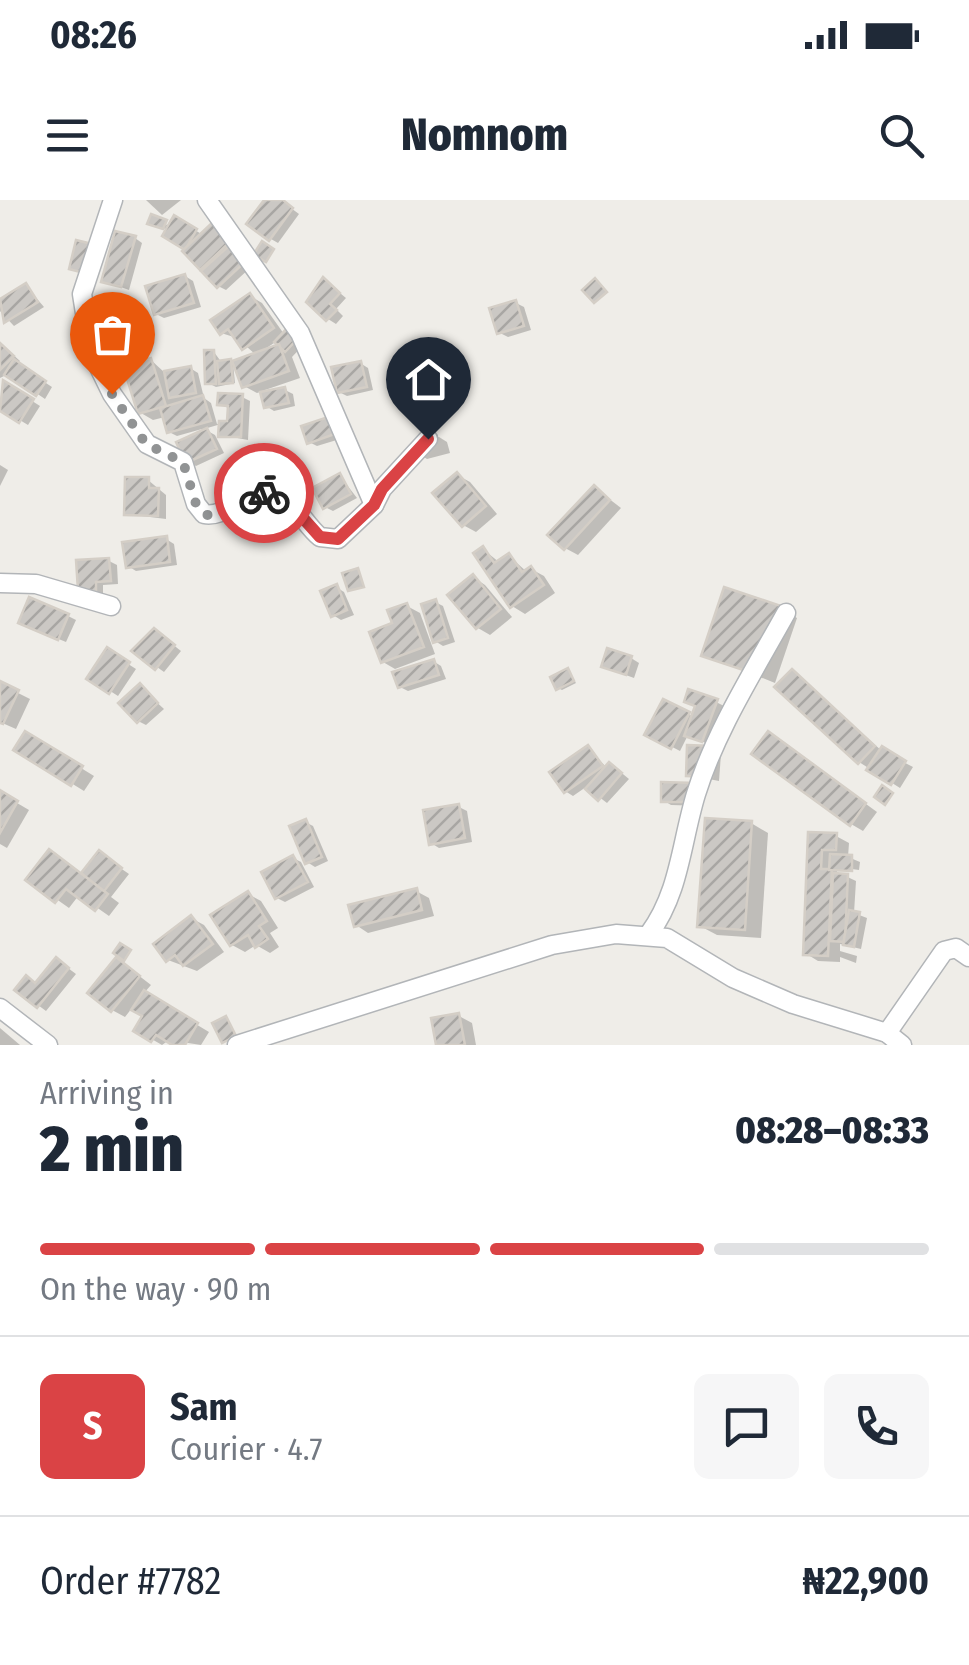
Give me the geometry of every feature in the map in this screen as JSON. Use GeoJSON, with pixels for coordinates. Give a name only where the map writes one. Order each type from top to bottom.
{"type":"FeatureCollection","features":[{"type":"Feature","properties":{"kind":"street"},"geometry":{"type":"LineString","coordinates":[[113,200],[82,294],[91,351],[112,394],[146,444],[183,462],[196,504],[204,514],[212,516],[254,495],[271,492],[285,498],[315,533],[332,541],[343,537],[374,505],[382,489],[428,439]]}},
{"type":"Feature","properties":{"kind":"street"},"geometry":{"type":"LineString","coordinates":[[207,200],[300,333],[374,505]]}},
{"type":"Feature","properties":{"kind":"street"},"geometry":{"type":"LineString","coordinates":[[0,583],[36,584],[110,606]]}},
{"type":"Feature","properties":{"kind":"street"},"geometry":{"type":"LineString","coordinates":[[649,934],[669,900],[696,795],[718,737],[786,613]]}},
{"type":"Feature","properties":{"kind":"street"},"geometry":{"type":"LineString","coordinates":[[237,1045],[582,936],[649,934],[667,938],[732,978],[894,1039],[944,951],[956,948],[969,957]]}},
{"type":"Feature","properties":{"kind":"street"},"geometry":{"type":"LineString","coordinates":[[0,1008],[48,1045]]}},
{"type":"Feature","properties":{"kind":"building"},"geometry":{"type":"Polygon","coordinates":[[[264,200],[283,200],[293,208],[269,241],[246,224],[264,200]]]}},
{"type":"Feature","properties":{"kind":"building"},"geometry":{"type":"Polygon","coordinates":[[[151,214],[167,220],[163,229],[147,224],[151,214]]]}},
{"type":"Feature","properties":{"kind":"building"},"geometry":{"type":"Polygon","coordinates":[[[174,215],[197,229],[185,250],[162,236],[174,215]]]}},
{"type":"Feature","properties":{"kind":"building"},"geometry":{"type":"Polygon","coordinates":[[[214,221],[232,240],[200,270],[182,251],[214,221]]]}},
{"type":"Feature","properties":{"kind":"building"},"geometry":{"type":"Polygon","coordinates":[[[115,231],[136,236],[121,287],[101,282],[115,231]]]}},
{"type":"Feature","properties":{"kind":"building"},"geometry":{"type":"Polygon","coordinates":[[[76,240],[92,244],[84,273],[69,269],[76,240]]]}},
{"type":"Feature","properties":{"kind":"building"},"geometry":{"type":"Polygon","coordinates":[[[262,241],[274,249],[266,262],[253,255],[262,241]]]}},
{"type":"Feature","properties":{"kind":"building"},"geometry":{"type":"Polygon","coordinates":[[[230,245],[245,262],[217,288],[201,271],[230,245]]]}},
{"type":"Feature","properties":{"kind":"building"},"geometry":{"type":"Polygon","coordinates":[[[185,274],[194,303],[154,315],[145,286],[185,274]]]}},
{"type":"Feature","properties":{"kind":"building"},"geometry":{"type":"Polygon","coordinates":[[[323,277],[340,293],[330,304],[337,310],[326,321],[306,302],[323,277]]]}},
{"type":"Feature","properties":{"kind":"building"},"geometry":{"type":"Polygon","coordinates":[[[595,278],[607,292],[594,303],[582,290],[595,278]]]}},
{"type":"Feature","properties":{"kind":"building"},"geometry":{"type":"Polygon","coordinates":[[[26,283],[38,302],[4,323],[0,299],[26,283]]]}},
{"type":"Feature","properties":{"kind":"building"},"geometry":{"type":"Polygon","coordinates":[[[250,293],[274,328],[242,350],[228,329],[220,335],[210,320],[250,293]]]}},
{"type":"Feature","properties":{"kind":"building"},"geometry":{"type":"Polygon","coordinates":[[[516,300],[524,326],[497,334],[489,308],[516,300]]]}},
{"type":"Feature","properties":{"kind":"building"},"geometry":{"type":"Polygon","coordinates":[[[293,322],[304,332],[285,352],[274,342],[293,322]]]}},
{"type":"Feature","properties":{"kind":"building"},"geometry":{"type":"Polygon","coordinates":[[[0,343],[14,356],[0,370],[0,343]]]}},
{"type":"Feature","properties":{"kind":"building"},"geometry":{"type":"Polygon","coordinates":[[[279,344],[289,371],[242,388],[232,361],[279,344]]]}},
{"type":"Feature","properties":{"kind":"building"},"geometry":{"type":"Polygon","coordinates":[[[204,350],[214,350],[216,384],[205,384],[204,350]]]}},
{"type":"Feature","properties":{"kind":"building"},"geometry":{"type":"Polygon","coordinates":[[[151,358],[166,406],[138,414],[123,366],[151,358]]]}},
{"type":"Feature","properties":{"kind":"building"},"geometry":{"type":"Polygon","coordinates":[[[14,359],[46,381],[36,396],[4,375],[14,359]]]}},
{"type":"Feature","properties":{"kind":"building"},"geometry":{"type":"Polygon","coordinates":[[[231,359],[233,383],[219,384],[217,361],[231,359]]]}},
{"type":"Feature","properties":{"kind":"building"},"geometry":{"type":"Polygon","coordinates":[[[361,361],[367,387],[337,393],[331,367],[361,361]]]}},
{"type":"Feature","properties":{"kind":"building"},"geometry":{"type":"Polygon","coordinates":[[[191,366],[196,393],[169,398],[164,371],[191,366]]]}},
{"type":"Feature","properties":{"kind":"building"},"geometry":{"type":"Polygon","coordinates":[[[3,380],[34,399],[19,423],[0,411],[3,380]]]}},
{"type":"Feature","properties":{"kind":"building"},"geometry":{"type":"Polygon","coordinates":[[[285,387],[289,403],[264,408],[260,392],[285,387]]]}},
{"type":"Feature","properties":{"kind":"building"},"geometry":{"type":"Polygon","coordinates":[[[218,393],[243,394],[241,437],[218,437],[219,421],[227,421],[228,406],[217,405],[218,393]]]}},
{"type":"Feature","properties":{"kind":"building"},"geometry":{"type":"Polygon","coordinates":[[[203,395],[211,421],[167,433],[160,408],[203,395]]]}},
{"type":"Feature","properties":{"kind":"building"},"geometry":{"type":"Polygon","coordinates":[[[340,413],[346,430],[307,444],[301,426],[340,413]]]}},
{"type":"Feature","properties":{"kind":"building"},"geometry":{"type":"Polygon","coordinates":[[[207,428],[217,449],[186,463],[176,442],[207,428]]]}},
{"type":"Feature","properties":{"kind":"building"},"geometry":{"type":"Polygon","coordinates":[[[457,472],[486,506],[462,527],[432,493],[457,472]]]}},
{"type":"Feature","properties":{"kind":"building"},"geometry":{"type":"Polygon","coordinates":[[[340,473],[351,494],[323,509],[312,488],[340,473]]]}},
{"type":"Feature","properties":{"kind":"building"},"geometry":{"type":"Polygon","coordinates":[[[125,477],[149,477],[149,488],[159,488],[158,516],[124,515],[125,477]]]}},
{"type":"Feature","properties":{"kind":"building"},"geometry":{"type":"Polygon","coordinates":[[[594,485],[610,500],[564,550],[547,535],[594,485]]]}},
{"type":"Feature","properties":{"kind":"building"},"geometry":{"type":"Polygon","coordinates":[[[167,536],[170,562],[126,568],[122,542],[167,536]]]}},
{"type":"Feature","properties":{"kind":"building"},"geometry":{"type":"Polygon","coordinates":[[[483,546],[494,563],[509,553],[522,572],[531,566],[544,585],[510,608],[473,553],[483,546]]]}},
{"type":"Feature","properties":{"kind":"building"},"geometry":{"type":"Polygon","coordinates":[[[109,558],[111,581],[96,582],[96,591],[78,591],[76,560],[109,558]]]}},
{"type":"Feature","properties":{"kind":"building"},"geometry":{"type":"Polygon","coordinates":[[[358,568],[364,587],[348,591],[342,573],[358,568]]]}},
{"type":"Feature","properties":{"kind":"building"},"geometry":{"type":"Polygon","coordinates":[[[473,574],[501,609],[476,629],[447,595],[473,574]]]}},
{"type":"Feature","properties":{"kind":"building"},"geometry":{"type":"Polygon","coordinates":[[[337,584],[347,610],[331,617],[320,591],[337,584]]]}},
{"type":"Feature","properties":{"kind":"building"},"geometry":{"type":"Polygon","coordinates":[[[724,587],[781,606],[758,675],[701,656],[724,587]]]}},
{"type":"Feature","properties":{"kind":"building"},"geometry":{"type":"Polygon","coordinates":[[[29,597],[69,614],[58,640],[18,623],[29,597]]]}},
{"type":"Feature","properties":{"kind":"building"},"geometry":{"type":"Polygon","coordinates":[[[436,599],[448,638],[433,643],[421,604],[436,599]]]}},
{"type":"Feature","properties":{"kind":"building"},"geometry":{"type":"Polygon","coordinates":[[[407,603],[424,647],[381,663],[369,632],[392,623],[387,610],[407,603]]]}},
{"type":"Feature","properties":{"kind":"building"},"geometry":{"type":"Polygon","coordinates":[[[154,628],[175,645],[155,670],[131,651],[154,628]]]}},
{"type":"Feature","properties":{"kind":"building"},"geometry":{"type":"Polygon","coordinates":[[[107,647],[130,662],[109,694],[86,679],[107,647]]]}},
{"type":"Feature","properties":{"kind":"building"},"geometry":{"type":"Polygon","coordinates":[[[607,648],[632,656],[626,675],[601,667],[607,648]]]}},
{"type":"Feature","properties":{"kind":"building"},"geometry":{"type":"Polygon","coordinates":[[[434,659],[439,675],[398,688],[392,672],[434,659]]]}},
{"type":"Feature","properties":{"kind":"building"},"geometry":{"type":"Polygon","coordinates":[[[568,668],[574,681],[556,690],[550,677],[568,668]]]}},
{"type":"Feature","properties":{"kind":"building"},"geometry":{"type":"Polygon","coordinates":[[[792,669],[875,746],[858,764],[774,687],[792,669]]]}},
{"type":"Feature","properties":{"kind":"building"},"geometry":{"type":"Polygon","coordinates":[[[0,681],[19,690],[3,724],[0,723],[0,681]]]}},
{"type":"Feature","properties":{"kind":"building"},"geometry":{"type":"Polygon","coordinates":[[[140,683],[158,703],[137,723],[118,703],[140,683]]]}},
{"type":"Feature","properties":{"kind":"building"},"geometry":{"type":"Polygon","coordinates":[[[688,689],[718,699],[702,742],[684,736],[695,706],[684,702],[688,689]]]}},
{"type":"Feature","properties":{"kind":"building"},"geometry":{"type":"Polygon","coordinates":[[[663,699],[690,712],[671,749],[644,735],[663,699]]]}},
{"type":"Feature","properties":{"kind":"building"},"geometry":{"type":"Polygon","coordinates":[[[25,731],[83,766],[71,786],[13,750],[25,731]]]}},
{"type":"Feature","properties":{"kind":"building"},"geometry":{"type":"Polygon","coordinates":[[[768,731],[866,803],[850,826],[751,754],[768,731]]]}},
{"type":"Feature","properties":{"kind":"building"},"geometry":{"type":"Polygon","coordinates":[[[588,745],[603,766],[564,793],[549,772],[588,745]]]}},
{"type":"Feature","properties":{"kind":"building"},"geometry":{"type":"Polygon","coordinates":[[[687,745],[713,746],[712,777],[686,776],[687,745]]]}},
{"type":"Feature","properties":{"kind":"building"},"geometry":{"type":"Polygon","coordinates":[[[882,746],[906,761],[891,785],[866,770],[882,746]]]}},
{"type":"Feature","properties":{"kind":"building"},"geometry":{"type":"Polygon","coordinates":[[[609,762],[622,773],[598,801],[585,789],[609,762]]]}},
{"type":"Feature","properties":{"kind":"building"},"geometry":{"type":"Polygon","coordinates":[[[661,782],[696,783],[696,802],[661,802],[661,782]]]}},
{"type":"Feature","properties":{"kind":"building"},"geometry":{"type":"Polygon","coordinates":[[[882,785],[893,793],[885,805],[874,797],[882,785]]]}},
{"type":"Feature","properties":{"kind":"building"},"geometry":{"type":"Polygon","coordinates":[[[0,790],[18,801],[0,833],[0,790]]]}},
{"type":"Feature","properties":{"kind":"building"},"geometry":{"type":"Polygon","coordinates":[[[459,804],[465,838],[429,845],[423,810],[459,804]]]}},
{"type":"Feature","properties":{"kind":"building"},"geometry":{"type":"Polygon","coordinates":[[[705,818],[752,821],[745,930],[697,927],[705,818]]]}},
{"type":"Feature","properties":{"kind":"building"},"geometry":{"type":"Polygon","coordinates":[[[306,819],[322,857],[305,864],[289,826],[306,819]]]}},
{"type":"Feature","properties":{"kind":"building"},"geometry":{"type":"Polygon","coordinates":[[[808,832],[837,833],[836,850],[822,850],[821,869],[832,869],[828,956],[803,955],[808,832]]]}},
{"type":"Feature","properties":{"kind":"building"},"geometry":{"type":"Polygon","coordinates":[[[49,849],[108,894],[95,911],[66,889],[55,903],[25,880],[49,849]]]}},
{"type":"Feature","properties":{"kind":"building"},"geometry":{"type":"Polygon","coordinates":[[[99,850],[122,868],[104,891],[81,873],[99,850]]]}},
{"type":"Feature","properties":{"kind":"building"},"geometry":{"type":"Polygon","coordinates":[[[830,854],[852,855],[852,871],[829,870],[830,854]]]}},
{"type":"Feature","properties":{"kind":"building"},"geometry":{"type":"Polygon","coordinates":[[[293,855],[308,882],[275,899],[261,872],[293,855]]]}},
{"type":"Feature","properties":{"kind":"building"},"geometry":{"type":"Polygon","coordinates":[[[833,873],[848,874],[845,942],[830,941],[833,873]]]}},
{"type":"Feature","properties":{"kind":"building"},"geometry":{"type":"Polygon","coordinates":[[[417,888],[422,910],[354,927],[348,905],[417,888]]]}},
{"type":"Feature","properties":{"kind":"building"},"geometry":{"type":"Polygon","coordinates":[[[248,891],[267,921],[259,926],[268,939],[255,948],[248,935],[230,946],[210,915],[248,891]]]}},
{"type":"Feature","properties":{"kind":"building"},"geometry":{"type":"Polygon","coordinates":[[[849,910],[860,912],[854,947],[843,945],[849,910]]]}},
{"type":"Feature","properties":{"kind":"building"},"geometry":{"type":"Polygon","coordinates":[[[191,915],[213,944],[183,966],[175,955],[166,962],[153,944],[191,915]]]}},
{"type":"Feature","properties":{"kind":"building"},"geometry":{"type":"Polygon","coordinates":[[[120,943],[131,950],[124,961],[113,953],[120,943]]]}},
{"type":"Feature","properties":{"kind":"building"},"geometry":{"type":"Polygon","coordinates":[[[56,957],[69,968],[37,1008],[14,990],[26,975],[35,983],[56,957]]]}},
{"type":"Feature","properties":{"kind":"building"},"geometry":{"type":"Polygon","coordinates":[[[116,957],[140,976],[111,1012],[87,993],[116,957]]]}},
{"type":"Feature","properties":{"kind":"building"},"geometry":{"type":"Polygon","coordinates":[[[144,990],[198,1023],[185,1045],[172,1045],[156,1035],[151,1042],[133,1031],[142,1016],[131,1010],[144,990]]]}},
{"type":"Feature","properties":{"kind":"building"},"geometry":{"type":"Polygon","coordinates":[[[459,1013],[465,1045],[436,1045],[431,1018],[459,1013]]]}},
{"type":"Feature","properties":{"kind":"building"},"geometry":{"type":"Polygon","coordinates":[[[226,1016],[236,1036],[222,1043],[212,1023],[226,1016]]]}},
{"type":"Feature","properties":{"kind":"way so far"},"geometry":{"type":"LineString","coordinates":[[112,394],[146,444],[183,462],[196,504],[204,514],[212,516],[264,493]]}},
{"type":"Feature","properties":{"kind":"route"},"geometry":{"type":"LineString","coordinates":[[264,493],[285,498],[315,533],[332,541],[343,537],[374,505],[382,489],[428,439]]}}]}
